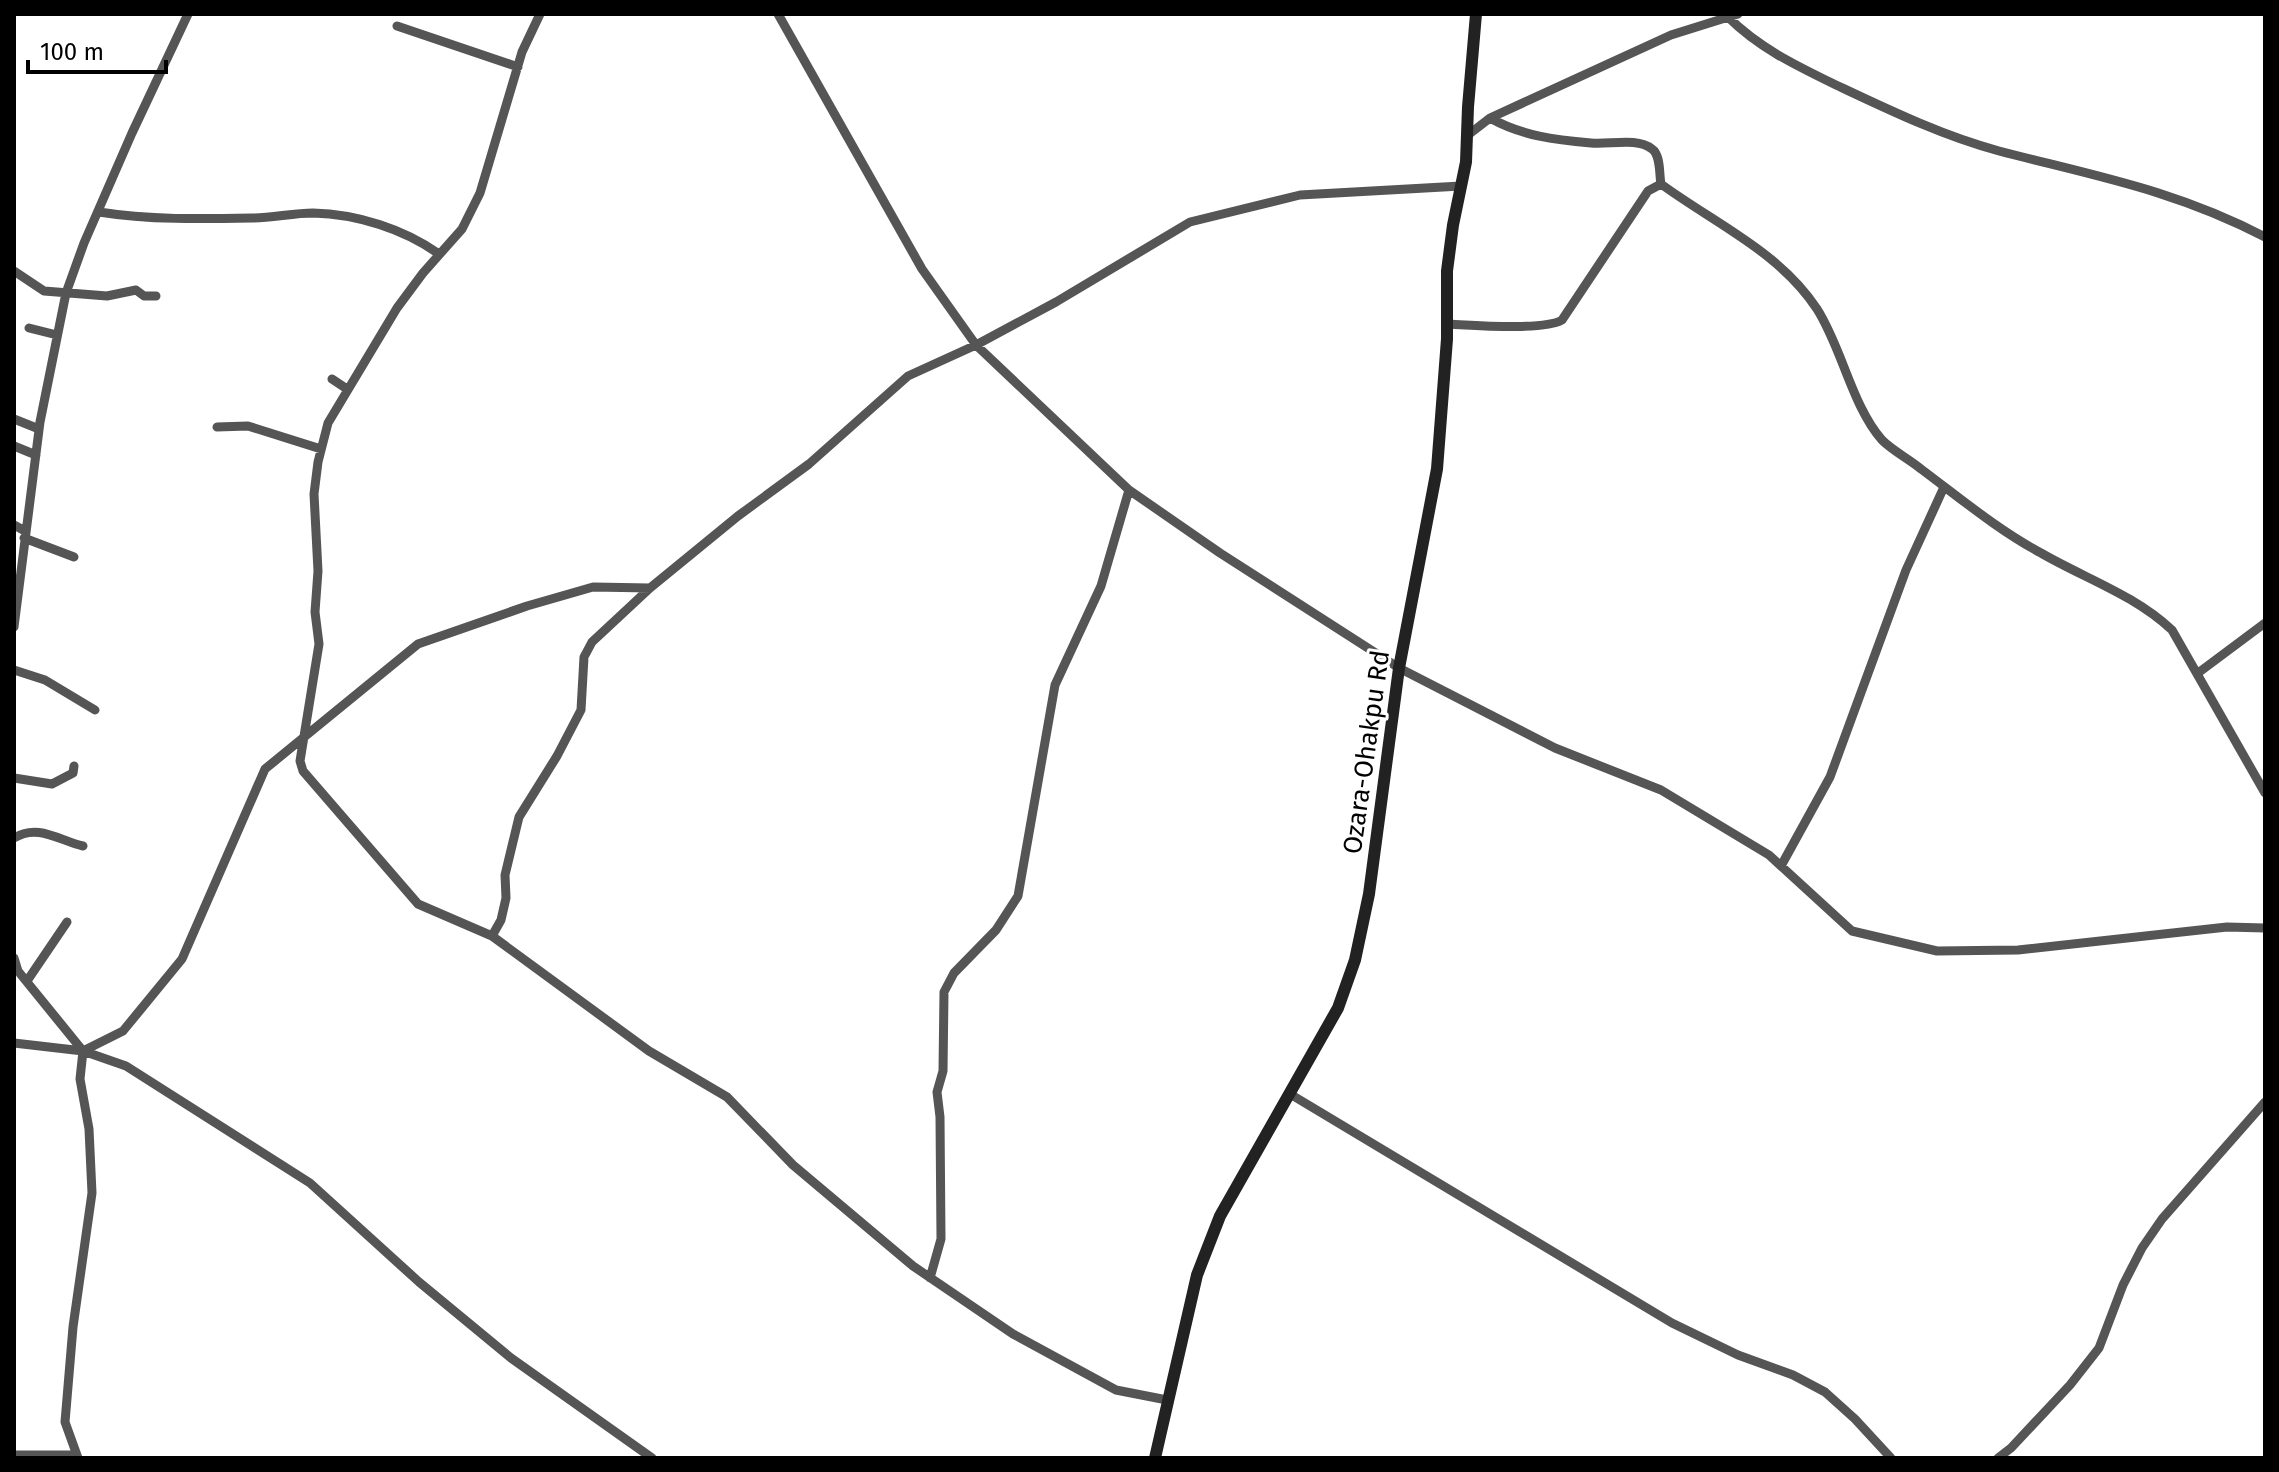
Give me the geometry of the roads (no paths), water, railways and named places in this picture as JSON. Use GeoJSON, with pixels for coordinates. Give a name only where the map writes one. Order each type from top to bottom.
{"type":"FeatureCollection","features":[{"type":"Feature","properties":{"kind":"main road","name":"Ozara-Ohakpu Rd"},"geometry":{"type":"LineString","coordinates":[[1155,1458],[1200,1267],[1220,1216],[1338,1008],[1355,960],[1369,894],[1399,668],[1437,469],[1447,324],[1447,271],[1468,135],[1476,14]]}},
{"type":"Feature","properties":{"kind":"street"},"geometry":{"type":"LineString","coordinates":[[14,627],[39,429],[66,293],[132,133],[188,14]]}},
{"type":"Feature","properties":{"kind":"street"},"geometry":{"type":"LineString","coordinates":[[540,14],[518,67],[480,193],[462,229],[397,308],[328,423],[314,494],[318,571],[315,612],[319,644],[300,761],[303,771],[418,904],[492,936],[649,1051],[727,1097],[793,1165],[930,1278],[1013,1334],[1116,1390],[1167,1400]]}},
{"type":"Feature","properties":{"kind":"street"},"geometry":{"type":"LineString","coordinates":[[778,14],[922,269],[976,345],[1129,490],[1220,553],[1399,668],[1555,748],[1661,790],[1769,855],[1852,931],[1937,951],[2018,950],[2227,927],[2265,928]]}},
{"type":"Feature","properties":{"kind":"street"},"geometry":{"type":"LineString","coordinates":[[1468,135],[1490,118],[1671,35],[1733,16],[1746,35],[1768,49],[1899,115],[1997,150],[2123,180],[2182,199],[2265,237]]}},
{"type":"Feature","properties":{"kind":"street"},"geometry":{"type":"LineString","coordinates":[[397,26],[518,67]]}},
{"type":"Feature","properties":{"kind":"street"},"geometry":{"type":"LineString","coordinates":[[1490,118],[1508,128],[1535,136],[1594,144],[1637,143],[1653,149],[1658,157],[1661,184]]}},
{"type":"Feature","properties":{"kind":"street"},"geometry":{"type":"LineString","coordinates":[[1447,324],[1556,324],[1562,320],[1648,191],[1661,184]]}},
{"type":"Feature","properties":{"kind":"street"},"geometry":{"type":"LineString","coordinates":[[1661,184],[1709,214],[1798,283],[1817,310],[1859,399],[1883,440],[1944,487],[2040,553],[2150,610],[2172,630],[2265,793]]}},
{"type":"Feature","properties":{"kind":"street"},"geometry":{"type":"LineString","coordinates":[[492,936],[501,920],[506,898],[505,875],[519,817],[581,710],[584,657],[592,642],[650,588],[738,516],[809,464],[908,376],[976,345],[1056,302],[1190,222],[1300,195],[1461,186]]}},
{"type":"Feature","properties":{"kind":"street"},"geometry":{"type":"LineString","coordinates":[[99,212],[195,218],[256,218],[310,213],[344,215],[418,239],[439,254]]}},
{"type":"Feature","properties":{"kind":"street"},"geometry":{"type":"LineString","coordinates":[[14,271],[44,291],[107,296],[136,290],[144,296],[156,296]]}},
{"type":"Feature","properties":{"kind":"street"},"geometry":{"type":"LineString","coordinates":[[29,328],[57,335]]}},
{"type":"Feature","properties":{"kind":"street"},"geometry":{"type":"LineString","coordinates":[[332,379],[347,389]]}},
{"type":"Feature","properties":{"kind":"street"},"geometry":{"type":"LineString","coordinates":[[14,419],[39,429]]}},
{"type":"Feature","properties":{"kind":"street"},"geometry":{"type":"LineString","coordinates":[[217,427],[248,426],[321,449]]}},
{"type":"Feature","properties":{"kind":"street"},"geometry":{"type":"LineString","coordinates":[[14,446],[36,455]]}},
{"type":"Feature","properties":{"kind":"street"},"geometry":{"type":"LineString","coordinates":[[1781,866],[1830,777],[1906,570],[1944,487]]}},
{"type":"Feature","properties":{"kind":"street"},"geometry":{"type":"LineString","coordinates":[[930,1278],[941,1239],[937,1092],[943,1071],[944,992],[954,973],[996,930],[1018,896],[1055,685],[1101,586],[1129,490]]}},
{"type":"Feature","properties":{"kind":"street"},"geometry":{"type":"LineString","coordinates":[[14,525],[25,534],[74,557]]}},
{"type":"Feature","properties":{"kind":"street"},"geometry":{"type":"LineString","coordinates":[[83,1051],[123,1031],[182,959],[265,769],[304,737],[418,644],[593,587],[650,588]]}},
{"type":"Feature","properties":{"kind":"street"},"geometry":{"type":"LineString","coordinates":[[2198,673],[2265,623]]}},
{"type":"Feature","properties":{"kind":"street"},"geometry":{"type":"LineString","coordinates":[[14,670],[45,680],[95,710]]}},
{"type":"Feature","properties":{"kind":"street"},"geometry":{"type":"LineString","coordinates":[[14,778],[52,784],[73,773],[74,766]]}},
{"type":"Feature","properties":{"kind":"street"},"geometry":{"type":"LineString","coordinates":[[14,838],[22,833],[53,834],[83,846]]}},
{"type":"Feature","properties":{"kind":"street"},"geometry":{"type":"LineString","coordinates":[[27,981],[67,922]]}},
{"type":"Feature","properties":{"kind":"street"},"geometry":{"type":"LineString","coordinates":[[14,958],[18,971],[83,1051],[80,1079],[89,1129],[92,1193],[73,1327],[65,1422],[77,1456],[14,1455]]}},
{"type":"Feature","properties":{"kind":"street"},"geometry":{"type":"LineString","coordinates":[[14,1043],[83,1051],[126,1066],[310,1183],[419,1282],[511,1358],[652,1458]]}},
{"type":"Feature","properties":{"kind":"street"},"geometry":{"type":"LineString","coordinates":[[1290,1094],[1672,1323],[1825,1392],[1891,1458]]}},
{"type":"Feature","properties":{"kind":"street"},"geometry":{"type":"LineString","coordinates":[[1998,1458],[2070,1385],[2099,1348],[2123,1285],[2142,1248],[2162,1219],[2265,1102]]}}]}
